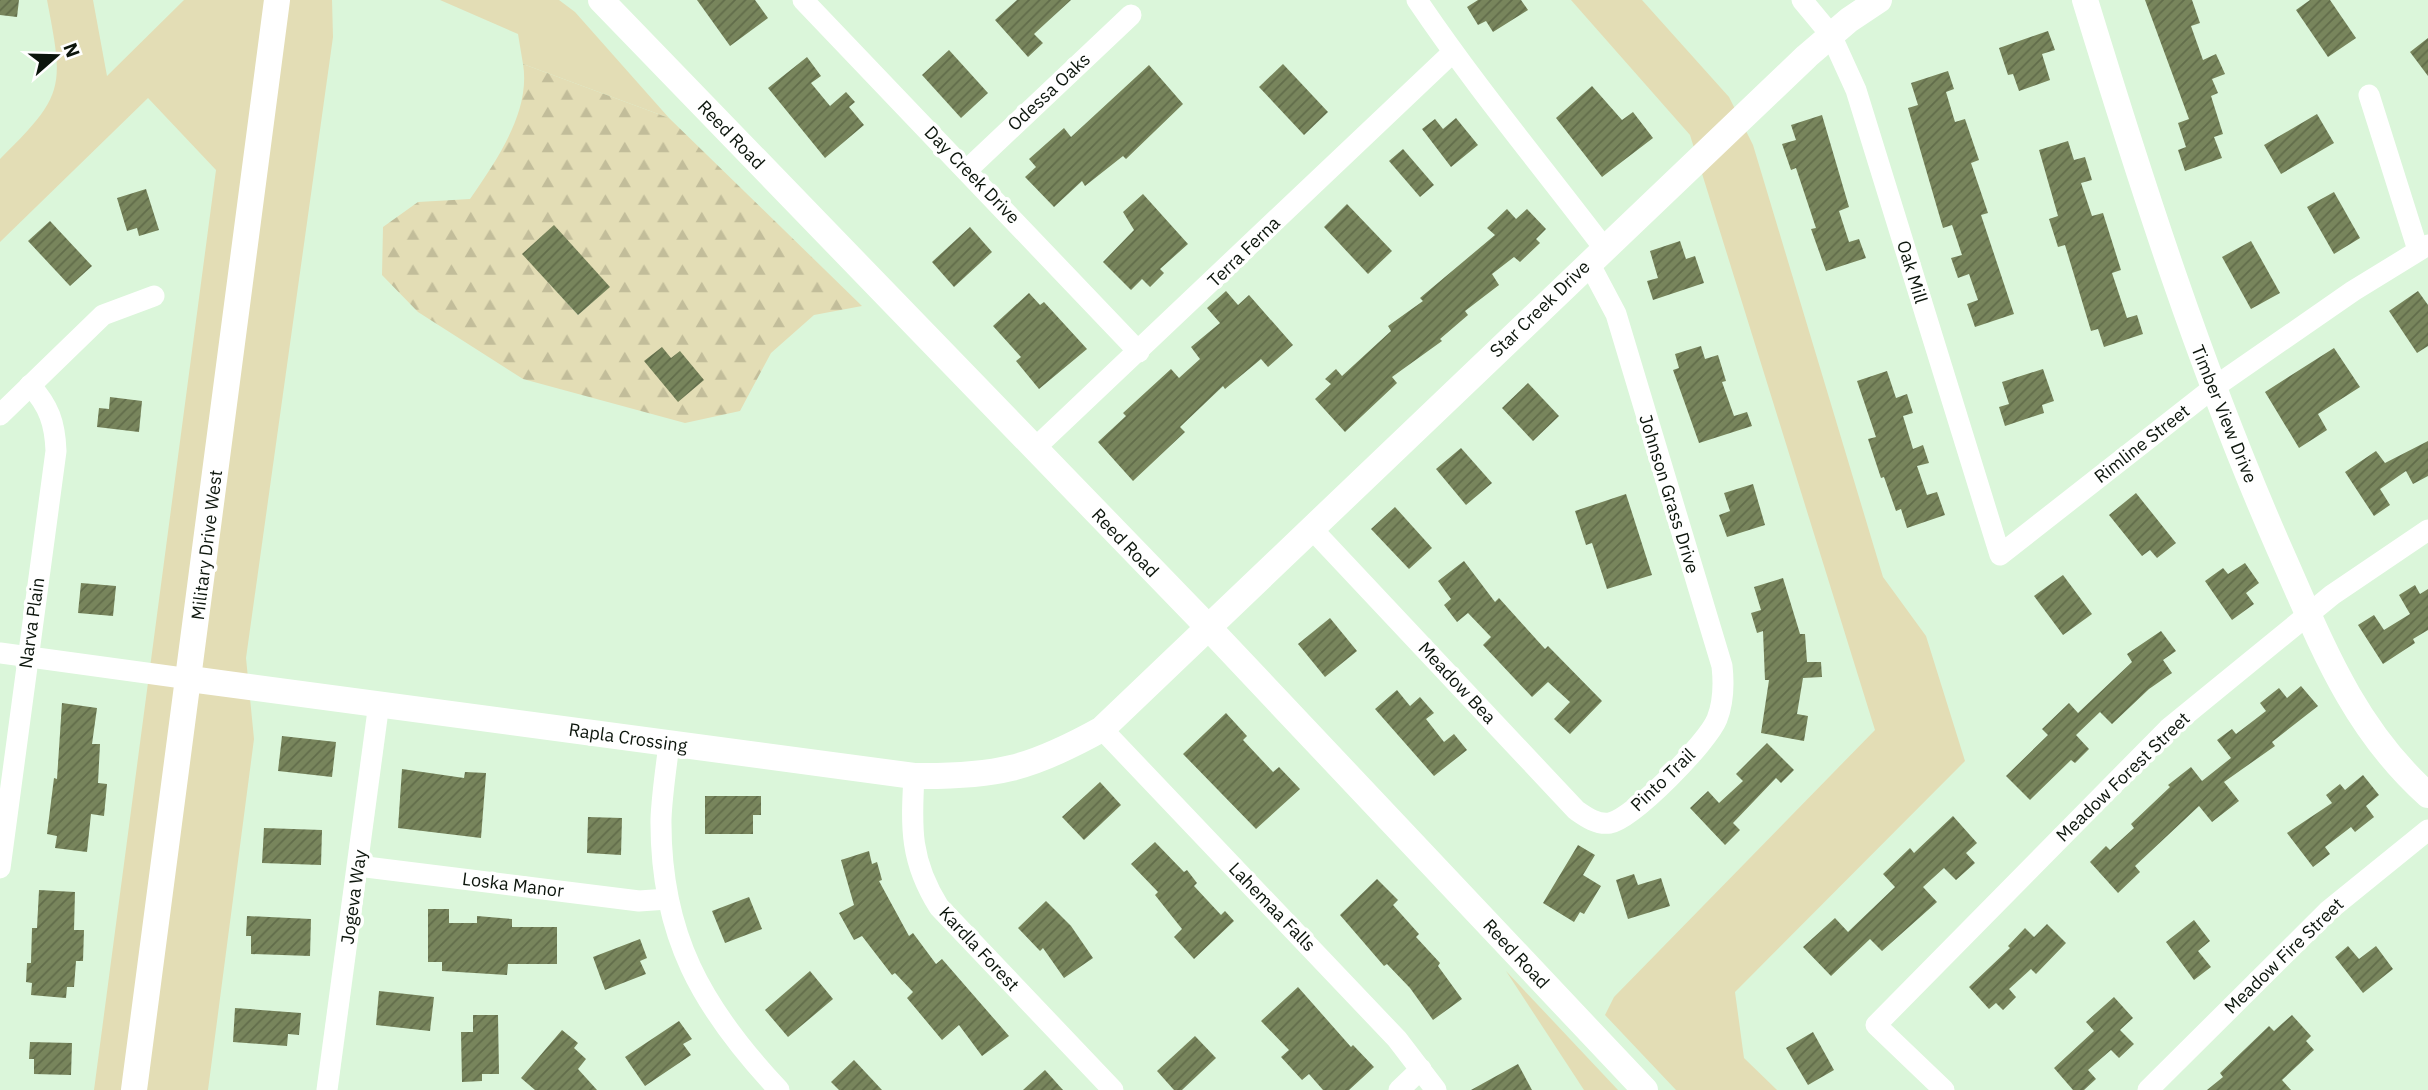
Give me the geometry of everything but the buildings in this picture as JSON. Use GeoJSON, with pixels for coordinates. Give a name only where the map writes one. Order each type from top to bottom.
{"type":"FeatureCollection","features":[{"type":"Feature","properties":{"kind":"street","name":"Military Drive West"},"geometry":{"type":"LineString","coordinates":[[134,1090],[277,0]]}},
{"type":"Feature","properties":{"kind":"street","name":"Reed Road"},"geometry":{"type":"LineString","coordinates":[[601,0],[1208,627],[1645,1090]]}},
{"type":"Feature","properties":{"kind":"street","name":"Day Creek Drive"},"geometry":{"type":"LineString","coordinates":[[803,0],[1139,352]]}},
{"type":"Feature","properties":{"kind":"street","name":"Johnson Grass Drive"},"geometry":{"type":"LineString","coordinates":[[1416,0],[1596,256],[1722,666],[1724,690],[1719,714],[1711,730]]}},
{"type":"Feature","properties":{"kind":"street","name":"Oak Mill"},"geometry":{"type":"LineString","coordinates":[[1802,0],[1831,35],[1856,90],[2000,555]]}},
{"type":"Feature","properties":{"kind":"street","name":"Star Creek Drive"},"geometry":{"type":"LineString","coordinates":[[1208,627],[1831,35],[1880,0]]}},
{"type":"Feature","properties":{"kind":"street","name":"Timber View Drive"},"geometry":{"type":"LineString","coordinates":[[2085,0],[2168,268],[2213,388],[2324,655],[2364,722],[2409,778],[2428,795]]}},
{"type":"Feature","properties":{"kind":"street","name":"Odessa Oaks"},"geometry":{"type":"LineString","coordinates":[[967,170],[1131,15]]}},
{"type":"Feature","properties":{"kind":"street","name":"Terra Ferna"},"geometry":{"type":"LineString","coordinates":[[1034,449],[1452,53]]}},
{"type":"Feature","properties":{"kind":"street"},"geometry":{"type":"LineString","coordinates":[[2369,95],[2423,247]]}},
{"type":"Feature","properties":{"kind":"street","name":"Rimline Street"},"geometry":{"type":"LineString","coordinates":[[2000,555],[2213,388],[2423,247]]}},
{"type":"Feature","properties":{"kind":"street"},"geometry":{"type":"LineString","coordinates":[[0,415],[103,315],[154,296]]}},
{"type":"Feature","properties":{"kind":"street","name":"Narva Plain"},"geometry":{"type":"LineString","coordinates":[[0,869],[56,452],[55,426],[46,402],[30,385]]}},
{"type":"Feature","properties":{"kind":"street","name":"Meadow Bea"},"geometry":{"type":"LineString","coordinates":[[1312,529],[1576,810],[1590,820],[1610,823]]}},
{"type":"Feature","properties":{"kind":"street","name":"Meadow Forest Street"},"geometry":{"type":"LineString","coordinates":[[1944,1090],[1876,1025],[2168,729],[2308,615],[2428,530]]}},
{"type":"Feature","properties":{"kind":"street","name":"Rapla Crossing"},"geometry":{"type":"LineString","coordinates":[[0,653],[28,659],[190,678],[914,776],[968,777],[1010,770],[1052,757],[1102,729],[1208,627]]}},
{"type":"Feature","properties":{"kind":"street","name":"Jogeva Way"},"geometry":{"type":"LineString","coordinates":[[327,1090],[379,703]]}},
{"type":"Feature","properties":{"kind":"street","name":"Lahemaa Falls"},"geometry":{"type":"LineString","coordinates":[[1102,729],[1398,1039],[1436,1090]]}},
{"type":"Feature","properties":{"kind":"street","name":"Pinto Trail"},"geometry":{"type":"LineString","coordinates":[[1610,823],[1631,813],[1711,730]]}},
{"type":"Feature","properties":{"kind":"street"},"geometry":{"type":"LineString","coordinates":[[669,744],[662,816],[663,863],[668,899],[697,984],[745,1053],[779,1090]]}},
{"type":"Feature","properties":{"kind":"street","name":"Kardla Forest"},"geometry":{"type":"LineString","coordinates":[[914,776],[914,855],[925,884],[939,906],[1113,1090]]}},
{"type":"Feature","properties":{"kind":"street","name":"Meadow Fire Street"},"geometry":{"type":"LineString","coordinates":[[2148,1090],[2328,911],[2428,830]]}},
{"type":"Feature","properties":{"kind":"street","name":"Loska Manor"},"geometry":{"type":"LineString","coordinates":[[358,866],[639,901],[668,899]]}},
{"type":"Feature","properties":{"kind":"street"},"geometry":{"type":"LineString","coordinates":[[1399,1090],[1421,1069]]}},
{"type":"Feature","properties":{"kind":"green space"},"geometry":{"type":"Polygon","coordinates":[[[47,0],[93,0],[107,76],[184,0],[332,0],[333,37],[246,658],[254,739],[208,1090],[94,1090],[216,170],[148,98],[0,242],[0,159],[37,120],[48,104],[54,88],[56,53],[47,0]]]}},
{"type":"Feature","properties":{"kind":"green space"},"geometry":{"type":"Polygon","coordinates":[[[440,0],[559,0],[575,12],[669,118],[523,64],[518,34],[440,0]]]}},
{"type":"Feature","properties":{"kind":"green space"},"geometry":{"type":"Polygon","coordinates":[[[1571,0],[1642,0],[1729,97],[1753,145],[1883,577],[1926,636],[1965,761],[1735,992],[1744,1058],[1777,1090],[1676,1090],[1605,1015],[1614,997],[1875,730],[1690,135],[1571,0]]]}},
{"type":"Feature","properties":{"kind":"green space"},"geometry":{"type":"Polygon","coordinates":[[[523,64],[669,118],[862,306],[814,315],[771,353],[740,411],[685,423],[523,379],[418,312],[382,275],[383,227],[418,202],[470,199],[500,152],[517,118],[524,82],[523,64]],[[523,254],[578,315],[609,287],[523,254]]]}},
{"type":"Feature","properties":{"kind":"green space"},"geometry":{"type":"Polygon","coordinates":[[[1506,971],[1618,1090],[1584,1090],[1506,971]]]}}]}
